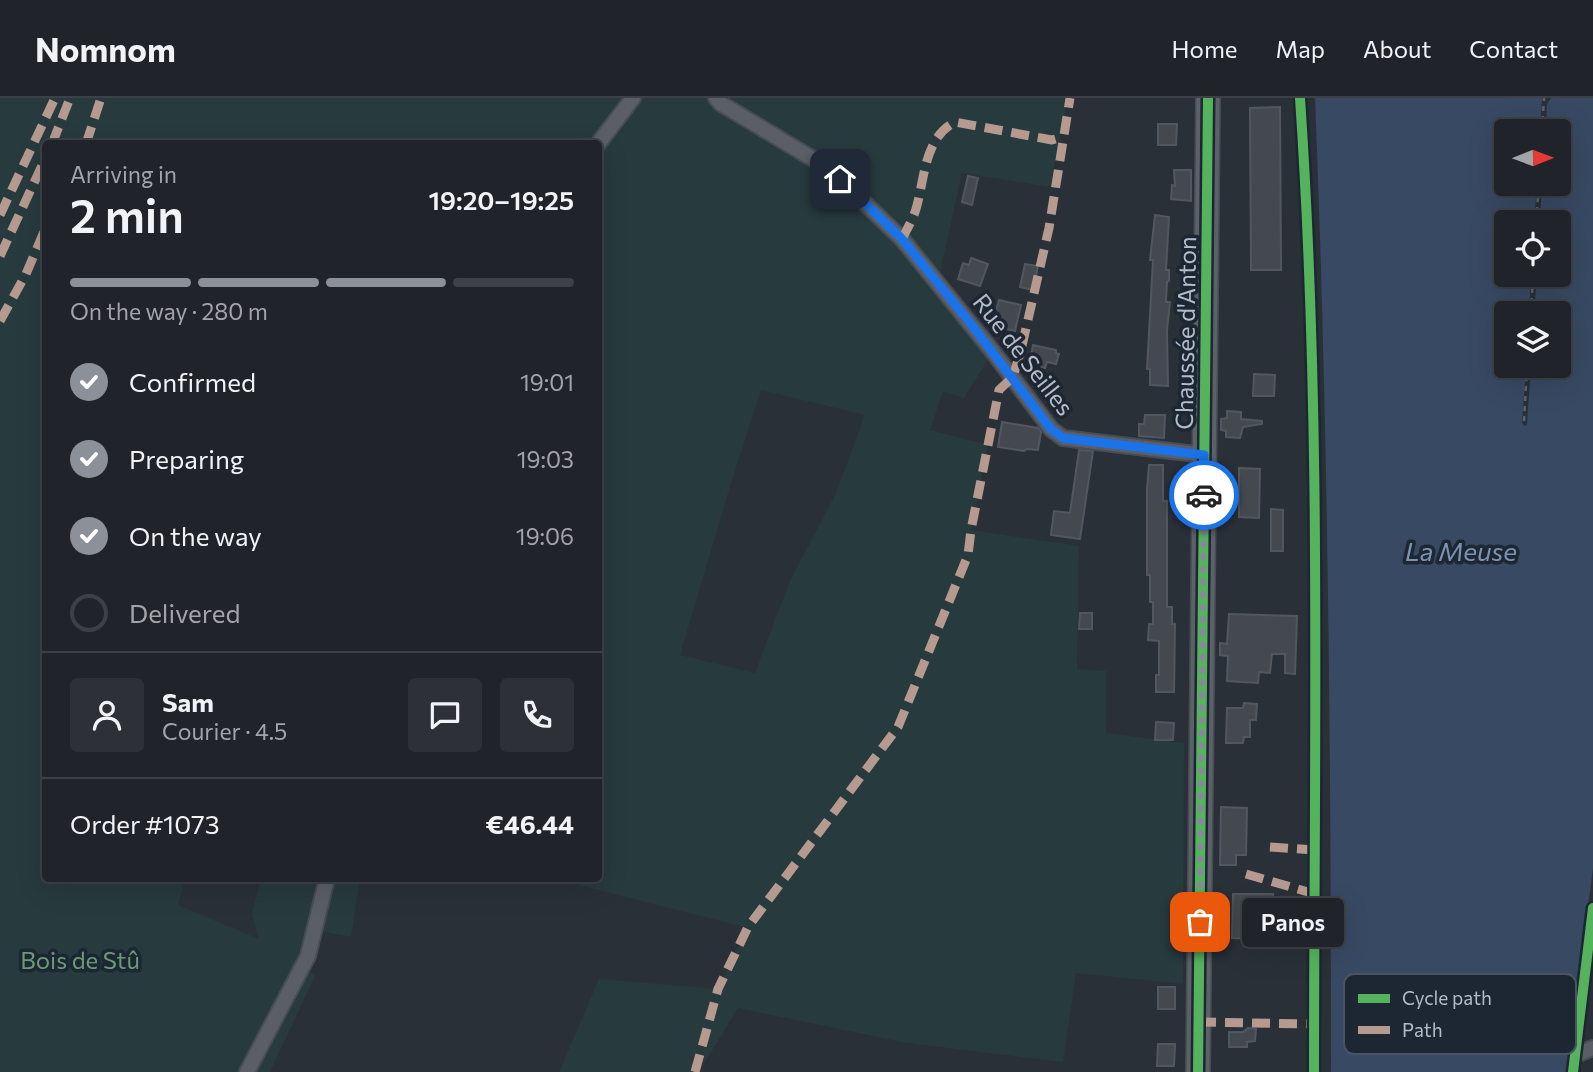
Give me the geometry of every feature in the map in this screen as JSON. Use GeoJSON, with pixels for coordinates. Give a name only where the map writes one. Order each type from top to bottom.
{"type":"FeatureCollection","features":[{"type":"Feature","properties":{"kind":"main road","name":"Chaussée d'Anton"},"geometry":{"type":"LineString","coordinates":[[1198,1072],[1208,98]]}},
{"type":"Feature","properties":{"kind":"street"},"geometry":{"type":"LineString","coordinates":[[601,140],[633,98]]}},
{"type":"Feature","properties":{"kind":"street","name":"Rue de Seilles"},"geometry":{"type":"LineString","coordinates":[[716,98],[720,103],[818,162],[840,179],[902,239],[964,314],[1051,429],[1063,438],[1204,455]]}},
{"type":"Feature","properties":{"kind":"street"},"geometry":{"type":"LineString","coordinates":[[247,1072],[308,956],[326,882]]}},
{"type":"Feature","properties":{"kind":"street"},"geometry":{"type":"LineString","coordinates":[[1575,1055],[1593,1048]]}},
{"type":"Feature","properties":{"kind":"lane"},"geometry":{"type":"LineString","coordinates":[[1300,98],[1307,212],[1314,468],[1314,1072]]}},
{"type":"Feature","properties":{"kind":"path"},"geometry":{"type":"LineString","coordinates":[[1543,119],[1544,99]]}},
{"type":"Feature","properties":{"kind":"path"},"geometry":{"type":"LineString","coordinates":[[1524,421],[1526,378]]}},
{"type":"Feature","properties":{"kind":"path"},"geometry":{"type":"LineString","coordinates":[[1289,946],[1305,946]]}},
{"type":"Feature","properties":{"kind":"green space","name":"Bois de Stû"},"geometry":{"type":"Polygon","coordinates":[[[0,98],[709,98],[828,177],[926,273],[991,355],[964,398],[943,391],[930,430],[988,445],[971,530],[1079,546],[1077,669],[1106,671],[1106,733],[1184,743],[1183,984],[1076,973],[1063,1062],[907,1043],[738,1008],[699,1072],[559,1072],[599,979],[718,989],[748,928],[567,882],[602,882],[602,140],[42,140],[42,882],[184,882],[178,905],[259,939],[252,914],[260,882],[360,882],[351,937],[315,930],[303,965],[315,976],[270,1072],[0,1072],[0,98]],[[761,390],[680,655],[755,673],[790,581],[836,493],[865,415],[761,390]]]}},
{"type":"Feature","properties":{"kind":"green space"},"geometry":{"type":"Polygon","coordinates":[[[725,98],[1068,98],[1050,187],[962,173],[939,277],[900,229],[725,98]]]}},
{"type":"Feature","properties":{"kind":"water","name":"La Meuse"},"geometry":{"type":"Polygon","coordinates":[[[1315,98],[1542,98],[1541,119],[1494,119],[1494,196],[1536,196],[1535,210],[1494,210],[1494,287],[1530,287],[1530,301],[1494,301],[1494,378],[1525,378],[1522,423],[1525,426],[1530,378],[1571,378],[1571,301],[1535,301],[1536,287],[1571,287],[1571,210],[1541,210],[1541,196],[1572,196],[1572,119],[1546,119],[1547,104],[1551,98],[1593,98],[1593,868],[1576,1001],[1576,974],[1344,974],[1344,1054],[1569,1054],[1567,1072],[1331,1072],[1328,585],[1315,98]]]}},
{"type":"Feature","properties":{"kind":"building"},"geometry":{"type":"Polygon","coordinates":[[[1280,107],[1281,270],[1251,270],[1250,108],[1280,107]]]}},
{"type":"Feature","properties":{"kind":"building"},"geometry":{"type":"Polygon","coordinates":[[[1158,124],[1177,124],[1176,145],[1158,145],[1158,124]]]}},
{"type":"Feature","properties":{"kind":"building"},"geometry":{"type":"Polygon","coordinates":[[[1174,170],[1191,170],[1191,201],[1171,199],[1172,185],[1175,186],[1174,170]]]}},
{"type":"Feature","properties":{"kind":"building"},"geometry":{"type":"Polygon","coordinates":[[[968,176],[978,178],[972,205],[962,202],[968,176]]]}},
{"type":"Feature","properties":{"kind":"building"},"geometry":{"type":"Polygon","coordinates":[[[1155,215],[1169,217],[1166,270],[1169,270],[1169,281],[1166,302],[1170,302],[1167,331],[1168,386],[1150,385],[1150,369],[1147,369],[1153,260],[1150,260],[1155,215]]]}},
{"type":"Feature","properties":{"kind":"building"},"geometry":{"type":"Polygon","coordinates":[[[971,258],[988,264],[980,286],[958,279],[963,263],[969,265],[971,258]]]}},
{"type":"Feature","properties":{"kind":"building"},"geometry":{"type":"Polygon","coordinates":[[[1025,264],[1038,266],[1033,290],[1020,287],[1025,264]]]}},
{"type":"Feature","properties":{"kind":"building"},"geometry":{"type":"Polygon","coordinates":[[[999,300],[1021,305],[1015,331],[992,326],[999,300]]]}},
{"type":"Feature","properties":{"kind":"building"},"geometry":{"type":"Polygon","coordinates":[[[1033,345],[1056,350],[1059,354],[1056,364],[1047,362],[1045,368],[1029,365],[1033,345]]]}},
{"type":"Feature","properties":{"kind":"building"},"geometry":{"type":"Polygon","coordinates":[[[1254,374],[1275,375],[1274,396],[1253,396],[1254,374]]]}},
{"type":"Feature","properties":{"kind":"building"},"geometry":{"type":"Polygon","coordinates":[[[1227,411],[1241,412],[1241,419],[1262,421],[1262,424],[1243,427],[1240,438],[1226,437],[1226,431],[1221,430],[1221,419],[1227,418],[1227,411]]]}},
{"type":"Feature","properties":{"kind":"building"},"geometry":{"type":"Polygon","coordinates":[[[1145,415],[1165,415],[1164,438],[1139,436],[1139,424],[1144,424],[1145,415]]]}},
{"type":"Feature","properties":{"kind":"building"},"geometry":{"type":"Polygon","coordinates":[[[1002,422],[1038,428],[1041,432],[1038,450],[998,447],[1002,422]]]}},
{"type":"Feature","properties":{"kind":"building"},"geometry":{"type":"Polygon","coordinates":[[[1079,450],[1093,451],[1080,539],[1051,535],[1054,511],[1070,513],[1079,450]]]}},
{"type":"Feature","properties":{"kind":"building"},"geometry":{"type":"Polygon","coordinates":[[[1149,465],[1163,465],[1163,501],[1167,501],[1167,607],[1172,607],[1172,624],[1175,624],[1174,692],[1156,692],[1159,641],[1148,640],[1149,624],[1153,624],[1150,575],[1147,575],[1149,465]]]}},
{"type":"Feature","properties":{"kind":"building"},"geometry":{"type":"Polygon","coordinates":[[[1239,468],[1260,469],[1259,518],[1239,517],[1239,468]]]}},
{"type":"Feature","properties":{"kind":"building"},"geometry":{"type":"Polygon","coordinates":[[[1271,509],[1283,510],[1283,551],[1271,551],[1271,509]]]}},
{"type":"Feature","properties":{"kind":"building"},"geometry":{"type":"Polygon","coordinates":[[[1080,613],[1092,613],[1092,629],[1079,629],[1080,613]]]}},
{"type":"Feature","properties":{"kind":"building"},"geometry":{"type":"Polygon","coordinates":[[[1229,614],[1297,616],[1295,674],[1285,673],[1285,654],[1272,654],[1270,673],[1259,672],[1258,683],[1227,681],[1228,656],[1220,655],[1220,643],[1227,644],[1229,614]]]}},
{"type":"Feature","properties":{"kind":"building"},"geometry":{"type":"Polygon","coordinates":[[[1244,703],[1257,704],[1256,720],[1250,720],[1250,737],[1244,737],[1243,743],[1226,743],[1227,708],[1243,708],[1244,703]]]}},
{"type":"Feature","properties":{"kind":"building"},"geometry":{"type":"Polygon","coordinates":[[[1156,722],[1174,723],[1173,740],[1155,740],[1156,722]]]}},
{"type":"Feature","properties":{"kind":"building"},"geometry":{"type":"Polygon","coordinates":[[[1221,807],[1247,808],[1246,855],[1236,855],[1236,865],[1220,865],[1221,807]]]}},
{"type":"Feature","properties":{"kind":"building"},"geometry":{"type":"Polygon","coordinates":[[[1233,894],[1273,894],[1273,935],[1259,935],[1259,939],[1232,938],[1233,894]]]}},
{"type":"Feature","properties":{"kind":"building"},"geometry":{"type":"Polygon","coordinates":[[[1158,987],[1175,987],[1175,1009],[1158,1009],[1158,987]]]}},
{"type":"Feature","properties":{"kind":"building"},"geometry":{"type":"Polygon","coordinates":[[[1248,1028],[1256,1029],[1255,1041],[1247,1042],[1247,1047],[1229,1047],[1229,1032],[1243,1032],[1248,1028]]]}},
{"type":"Feature","properties":{"kind":"building"},"geometry":{"type":"Polygon","coordinates":[[[1158,1044],[1175,1044],[1174,1066],[1157,1066],[1158,1044]]]}},
{"type":"Feature","properties":{"kind":"marked path"},"geometry":{"type":"LineString","coordinates":[[0,215],[55,98]]}},
{"type":"Feature","properties":{"kind":"marked path"},"geometry":{"type":"LineString","coordinates":[[54,140],[70,98]]}},
{"type":"Feature","properties":{"kind":"marked path"},"geometry":{"type":"LineString","coordinates":[[87,140],[101,98]]}},
{"type":"Feature","properties":{"kind":"marked path"},"geometry":{"type":"LineString","coordinates":[[695,1072],[718,989],[748,927],[898,727],[968,555],[999,390],[1013,377],[1049,228],[1070,98]]}},
{"type":"Feature","properties":{"kind":"marked path"},"geometry":{"type":"LineString","coordinates":[[902,239],[916,209],[931,148],[945,129],[955,122],[1052,140],[1062,137]]}},
{"type":"Feature","properties":{"kind":"marked path"},"geometry":{"type":"LineString","coordinates":[[0,256],[42,166]]}},
{"type":"Feature","properties":{"kind":"marked path"},"geometry":{"type":"LineString","coordinates":[[0,321],[26,274],[42,236]]}},
{"type":"Feature","properties":{"kind":"marked path"},"geometry":{"type":"LineString","coordinates":[[1270,847],[1315,850]]}},
{"type":"Feature","properties":{"kind":"marked path"},"geometry":{"type":"LineString","coordinates":[[1246,874],[1315,894]]}},
{"type":"Feature","properties":{"kind":"marked path"},"geometry":{"type":"LineString","coordinates":[[1198,1022],[1314,1024]]}},
{"type":"Feature","properties":{"kind":"cycle path"},"geometry":{"type":"LineString","coordinates":[[1198,1072],[1208,98]]}},
{"type":"Feature","properties":{"kind":"cycle path"},"geometry":{"type":"LineString","coordinates":[[1300,98],[1307,220],[1314,463],[1314,1072]]}},
{"type":"Feature","properties":{"kind":"cycle path"},"geometry":{"type":"LineString","coordinates":[[1576,1047],[1593,908]]}},
{"type":"Feature","properties":{"kind":"cycle path"},"geometry":{"type":"LineString","coordinates":[[1573,1072],[1575,1054]]}},
{"type":"Feature","properties":{"kind":"way so far"},"geometry":{"type":"LineString","coordinates":[[1200,922],[1204,495]]}},
{"type":"Feature","properties":{"kind":"place","name":"Panos"},"geometry":{"type":"Point","coordinates":[1200,922]}},
{"type":"Feature","properties":{"kind":"route"},"geometry":{"type":"LineString","coordinates":[[840,179],[902,239],[1013,377],[1051,429],[1063,438],[1204,455],[1204,495]]}}]}
